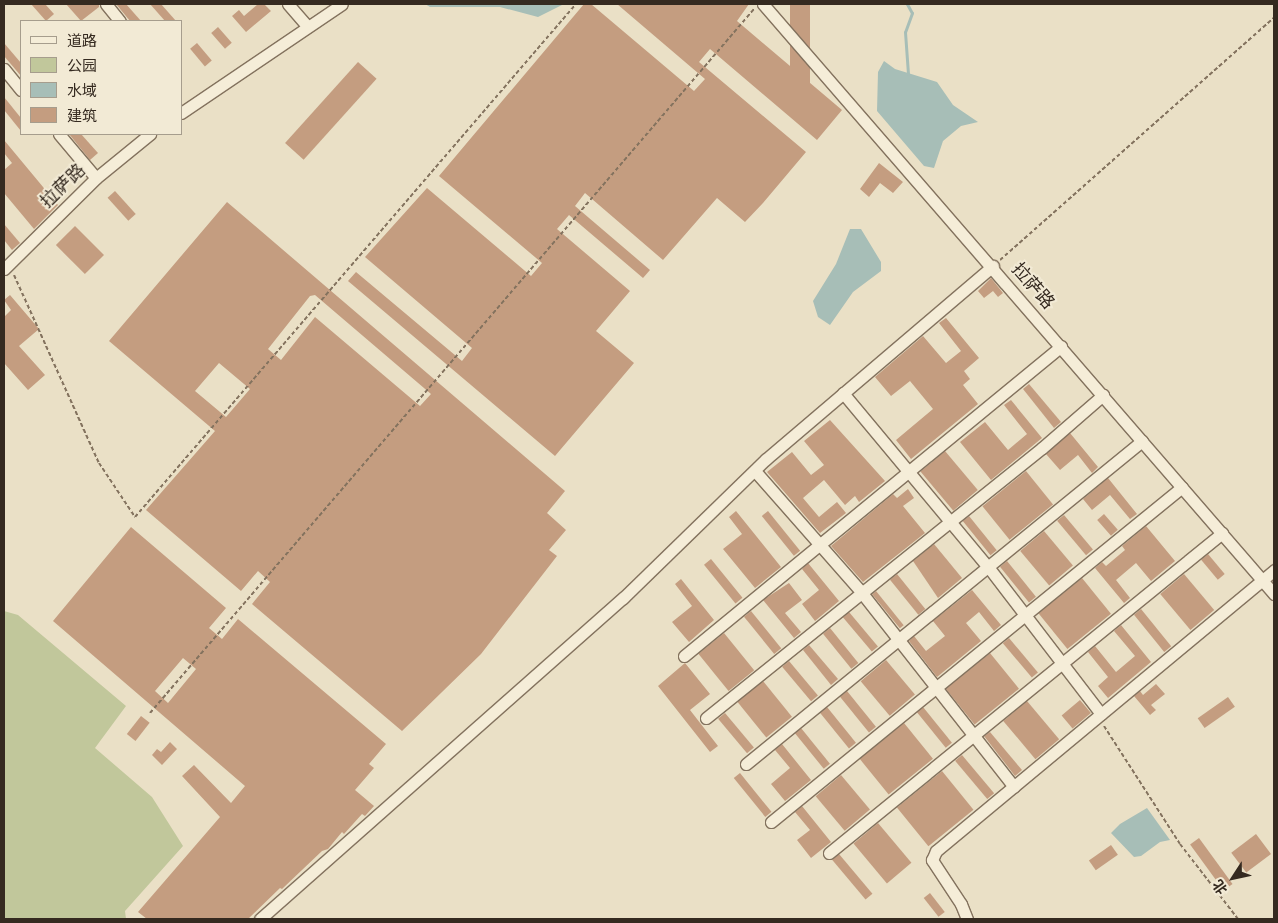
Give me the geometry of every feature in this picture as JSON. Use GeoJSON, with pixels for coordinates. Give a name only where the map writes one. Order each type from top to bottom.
{"type":"FeatureCollection","features":[{"type":"Feature","properties":{"kind":"street"},"geometry":{"type":"LineString","coordinates":[[106,4],[119,20]]}},
{"type":"Feature","properties":{"kind":"street"},"geometry":{"type":"LineString","coordinates":[[288,4],[307,26]]}},
{"type":"Feature","properties":{"kind":"street"},"geometry":{"type":"LineString","coordinates":[[183,108],[342,4]]}},
{"type":"Feature","properties":{"kind":"street","name":"拉萨路"},"geometry":{"type":"LineString","coordinates":[[761,4],[993,266],[1274,594]]}},
{"type":"Feature","properties":{"kind":"street"},"geometry":{"type":"LineString","coordinates":[[4,69],[20,89]]}},
{"type":"Feature","properties":{"kind":"street"},"geometry":{"type":"LineString","coordinates":[[59,135],[96,178]]}},
{"type":"Feature","properties":{"kind":"street","name":"拉萨路"},"geometry":{"type":"LineString","coordinates":[[5,263],[96,178],[149,135]]}},
{"type":"Feature","properties":{"kind":"street"},"geometry":{"type":"LineString","coordinates":[[260,919],[623,598],[756,471],[993,266]]}},
{"type":"Feature","properties":{"kind":"street"},"geometry":{"type":"LineString","coordinates":[[684,656],[1061,346]]}},
{"type":"Feature","properties":{"kind":"street"},"geometry":{"type":"LineString","coordinates":[[843,394],[989,568],[1100,715]]}},
{"type":"Feature","properties":{"kind":"street"},"geometry":{"type":"LineString","coordinates":[[706,718],[950,522],[1103,395]]}},
{"type":"Feature","properties":{"kind":"street"},"geometry":{"type":"LineString","coordinates":[[746,764],[989,568],[1142,441]]}},
{"type":"Feature","properties":{"kind":"street"},"geometry":{"type":"LineString","coordinates":[[756,471],[862,593],[1014,787]]}},
{"type":"Feature","properties":{"kind":"street"},"geometry":{"type":"LineString","coordinates":[[771,822],[1182,487]]}},
{"type":"Feature","properties":{"kind":"street"},"geometry":{"type":"LineString","coordinates":[[829,853],[974,737],[1222,533]]}},
{"type":"Feature","properties":{"kind":"street"},"geometry":{"type":"LineString","coordinates":[[967,919],[961,904],[932,860],[936,851],[1264,582],[1274,570]]}},
{"type":"Feature","properties":{"kind":"path"},"geometry":{"type":"LineString","coordinates":[[5,263],[99,464],[135,517],[576,4]]}},
{"type":"Feature","properties":{"kind":"path"},"geometry":{"type":"LineString","coordinates":[[150,713],[761,4]]}},
{"type":"Feature","properties":{"kind":"path"},"geometry":{"type":"LineString","coordinates":[[993,266],[1274,18]]}},
{"type":"Feature","properties":{"kind":"path"},"geometry":{"type":"LineString","coordinates":[[1100,715],[1180,844],[1238,919]]}},
{"type":"Feature","properties":{"kind":"green space"},"geometry":{"type":"Polygon","coordinates":[[[4,611],[18,615],[126,706],[95,748],[152,797],[183,846],[125,911],[126,919],[4,919],[4,611]]]}},
{"type":"Feature","properties":{"kind":"water"},"geometry":{"type":"Polygon","coordinates":[[[425,4],[564,4],[538,17],[500,7],[430,7],[425,4]]]}},
{"type":"Feature","properties":{"kind":"water"},"geometry":{"type":"Polygon","coordinates":[[[884,61],[895,69],[937,82],[953,105],[978,122],[961,126],[943,141],[934,168],[924,166],[877,111],[878,72],[884,61]]]}},
{"type":"Feature","properties":{"kind":"water"},"geometry":{"type":"Polygon","coordinates":[[[850,229],[861,229],[881,262],[881,271],[853,292],[830,325],[818,317],[813,301],[836,264],[850,229]]]}},
{"type":"Feature","properties":{"kind":"water"},"geometry":{"type":"Polygon","coordinates":[[[1147,808],[1170,840],[1160,842],[1141,856],[1134,857],[1111,833],[1120,824],[1147,808]]]}},
{"type":"Feature","properties":{"kind":"building"},"geometry":{"type":"Polygon","coordinates":[[[31,4],[45,4],[54,14],[45,20],[31,4]]]}},
{"type":"Feature","properties":{"kind":"building"},"geometry":{"type":"Polygon","coordinates":[[[66,4],[99,4],[99,7],[80,20],[66,4]]]}},
{"type":"Feature","properties":{"kind":"building"},"geometry":{"type":"Polygon","coordinates":[[[116,4],[126,4],[140,20],[129,20],[116,4]]]}},
{"type":"Feature","properties":{"kind":"building"},"geometry":{"type":"Polygon","coordinates":[[[150,4],[161,4],[175,20],[164,20],[150,4]]]}},
{"type":"Feature","properties":{"kind":"building"},"geometry":{"type":"Polygon","coordinates":[[[258,4],[264,4],[271,11],[246,32],[232,16],[239,10],[244,16],[258,4]]]}},
{"type":"Feature","properties":{"kind":"building"},"geometry":{"type":"Polygon","coordinates":[[[584,4],[591,4],[694,91],[705,79],[617,4],[749,4],[737,21],[842,110],[817,140],[710,49],[699,62],[806,152],[763,203],[745,222],[717,198],[663,260],[585,193],[575,206],[650,270],[643,278],[569,215],[557,229],[630,291],[596,331],[634,363],[555,456],[348,281],[356,272],[462,361],[472,348],[365,257],[427,188],[531,276],[542,263],[439,176],[584,4]]]}},
{"type":"Feature","properties":{"kind":"building"},"geometry":{"type":"Polygon","coordinates":[[[790,4],[810,4],[810,114],[790,114],[790,4]]]}},
{"type":"Feature","properties":{"kind":"building"},"geometry":{"type":"Polygon","coordinates":[[[218,27],[232,43],[225,49],[211,33],[218,27]]]}},
{"type":"Feature","properties":{"kind":"building"},"geometry":{"type":"Polygon","coordinates":[[[4,43],[20,62],[20,75],[4,56],[4,43]]]}},
{"type":"Feature","properties":{"kind":"building"},"geometry":{"type":"Polygon","coordinates":[[[197,43],[212,61],[205,66],[190,49],[197,43]]]}},
{"type":"Feature","properties":{"kind":"building"},"geometry":{"type":"Polygon","coordinates":[[[358,62],[377,79],[304,160],[285,143],[358,62]]]}},
{"type":"Feature","properties":{"kind":"building"},"geometry":{"type":"Polygon","coordinates":[[[4,97],[20,117],[20,130],[4,110],[4,97]]]}},
{"type":"Feature","properties":{"kind":"building"},"geometry":{"type":"Polygon","coordinates":[[[70,135],[82,135],[98,153],[90,160],[70,135]]]}},
{"type":"Feature","properties":{"kind":"building"},"geometry":{"type":"Polygon","coordinates":[[[4,140],[58,205],[34,229],[4,193],[4,170],[12,163],[4,153],[4,140]]]}},
{"type":"Feature","properties":{"kind":"building"},"geometry":{"type":"Polygon","coordinates":[[[879,163],[903,182],[893,193],[880,183],[869,197],[860,189],[879,163]]]}},
{"type":"Feature","properties":{"kind":"building"},"geometry":{"type":"Polygon","coordinates":[[[115,191],[136,214],[128,221],[108,198],[115,191]]]}},
{"type":"Feature","properties":{"kind":"building"},"geometry":{"type":"Polygon","coordinates":[[[227,202],[565,491],[547,513],[566,530],[549,550],[557,556],[481,654],[402,731],[252,604],[270,582],[258,571],[241,591],[146,510],[215,431],[109,341],[227,202]],[[315,295],[310,296],[268,349],[281,360],[315,317],[420,406],[431,394],[315,295]],[[219,363],[195,391],[226,417],[250,389],[219,363]]]}},
{"type":"Feature","properties":{"kind":"building"},"geometry":{"type":"Polygon","coordinates":[[[4,224],[20,243],[12,250],[4,240],[4,224]]]}},
{"type":"Feature","properties":{"kind":"building"},"geometry":{"type":"Polygon","coordinates":[[[75,226],[104,255],[85,274],[56,245],[75,226]]]}},
{"type":"Feature","properties":{"kind":"building"},"geometry":{"type":"Polygon","coordinates":[[[991,278],[1003,293],[998,297],[993,291],[984,298],[978,291],[991,278]]]}},
{"type":"Feature","properties":{"kind":"building"},"geometry":{"type":"Polygon","coordinates":[[[10,295],[39,329],[19,346],[45,375],[28,390],[4,363],[4,317],[11,310],[4,300],[10,295]]]}},
{"type":"Feature","properties":{"kind":"building"},"geometry":{"type":"Polygon","coordinates":[[[946,318],[979,358],[964,371],[970,379],[963,385],[978,404],[911,459],[896,440],[933,409],[910,381],[891,396],[875,377],[923,336],[946,363],[961,351],[939,323],[946,318]]]}},
{"type":"Feature","properties":{"kind":"building"},"geometry":{"type":"Polygon","coordinates":[[[1029,384],[1061,422],[1054,428],[1023,389],[1029,384]]]}},
{"type":"Feature","properties":{"kind":"building"},"geometry":{"type":"Polygon","coordinates":[[[1011,400],[1042,438],[991,480],[960,442],[985,422],[1008,450],[1027,434],[1004,405],[1011,400]]]}},
{"type":"Feature","properties":{"kind":"building"},"geometry":{"type":"Polygon","coordinates":[[[830,420],[885,481],[859,502],[855,496],[845,505],[824,480],[803,498],[819,517],[837,502],[846,513],[820,533],[767,472],[792,452],[811,475],[824,465],[804,441],[830,420]]]}},
{"type":"Feature","properties":{"kind":"building"},"geometry":{"type":"Polygon","coordinates":[[[1070,433],[1098,467],[1092,473],[1078,455],[1060,470],[1046,454],[1070,433]]]}},
{"type":"Feature","properties":{"kind":"building"},"geometry":{"type":"Polygon","coordinates":[[[945,451],[978,490],[953,511],[920,472],[945,451]]]}},
{"type":"Feature","properties":{"kind":"building"},"geometry":{"type":"Polygon","coordinates":[[[1026,471],[1053,504],[1010,540],[982,506],[1026,471]]]}},
{"type":"Feature","properties":{"kind":"building"},"geometry":{"type":"Polygon","coordinates":[[[1108,478],[1137,514],[1130,519],[1110,495],[1092,510],[1083,499],[1108,478]]]}},
{"type":"Feature","properties":{"kind":"building"},"geometry":{"type":"Polygon","coordinates":[[[908,489],[914,498],[903,506],[925,533],[863,582],[831,546],[893,494],[897,498],[908,489]]]}},
{"type":"Feature","properties":{"kind":"building"},"geometry":{"type":"Polygon","coordinates":[[[736,511],[781,567],[755,588],[723,549],[742,534],[729,517],[736,511]]]}},
{"type":"Feature","properties":{"kind":"building"},"geometry":{"type":"Polygon","coordinates":[[[768,511],[800,551],[794,556],[762,516],[768,511]]]}},
{"type":"Feature","properties":{"kind":"building"},"geometry":{"type":"Polygon","coordinates":[[[1104,514],[1118,530],[1111,536],[1097,520],[1104,514]]]}},
{"type":"Feature","properties":{"kind":"building"},"geometry":{"type":"Polygon","coordinates":[[[1064,515],[1093,549],[1086,555],[1057,521],[1064,515]]]}},
{"type":"Feature","properties":{"kind":"building"},"geometry":{"type":"Polygon","coordinates":[[[969,516],[997,550],[990,555],[963,521],[969,516]]]}},
{"type":"Feature","properties":{"kind":"building"},"geometry":{"type":"Polygon","coordinates":[[[1146,526],[1175,561],[1151,581],[1136,563],[1116,580],[1130,598],[1124,603],[1095,568],[1102,562],[1106,566],[1125,550],[1122,546],[1146,526]]]}},
{"type":"Feature","properties":{"kind":"building"},"geometry":{"type":"Polygon","coordinates":[[[131,527],[226,608],[209,628],[222,639],[238,619],[386,744],[369,764],[374,768],[355,790],[374,806],[365,816],[362,814],[344,834],[342,832],[328,849],[322,851],[248,919],[147,919],[138,912],[220,817],[182,776],[194,765],[231,803],[245,786],[53,621],[131,527]],[[183,658],[155,691],[168,703],[196,669],[183,658]]]}},
{"type":"Feature","properties":{"kind":"building"},"geometry":{"type":"Polygon","coordinates":[[[1044,531],[1073,565],[1049,585],[1020,551],[1044,531]]]}},
{"type":"Feature","properties":{"kind":"building"},"geometry":{"type":"Polygon","coordinates":[[[934,544],[962,578],[938,598],[913,561],[934,544]]]}},
{"type":"Feature","properties":{"kind":"building"},"geometry":{"type":"Polygon","coordinates":[[[1208,554],[1225,574],[1218,580],[1201,560],[1208,554]]]}},
{"type":"Feature","properties":{"kind":"building"},"geometry":{"type":"Polygon","coordinates":[[[711,559],[742,598],[735,604],[704,565],[711,559]]]}},
{"type":"Feature","properties":{"kind":"building"},"geometry":{"type":"Polygon","coordinates":[[[1007,561],[1036,597],[1029,602],[1000,567],[1007,561]]]}},
{"type":"Feature","properties":{"kind":"building"},"geometry":{"type":"Polygon","coordinates":[[[808,563],[839,601],[815,621],[802,604],[819,590],[802,569],[808,563]]]}},
{"type":"Feature","properties":{"kind":"building"},"geometry":{"type":"Polygon","coordinates":[[[897,574],[925,609],[918,615],[890,580],[897,574]]]}},
{"type":"Feature","properties":{"kind":"building"},"geometry":{"type":"Polygon","coordinates":[[[1184,574],[1214,610],[1190,630],[1160,594],[1184,574]]]}},
{"type":"Feature","properties":{"kind":"building"},"geometry":{"type":"Polygon","coordinates":[[[1082,578],[1111,614],[1067,649],[1038,613],[1082,578]]]}},
{"type":"Feature","properties":{"kind":"building"},"geometry":{"type":"Polygon","coordinates":[[[681,579],[714,620],[689,642],[672,622],[692,606],[675,584],[681,579]]]}},
{"type":"Feature","properties":{"kind":"building"},"geometry":{"type":"Polygon","coordinates":[[[789,583],[802,600],[785,613],[801,632],[794,638],[763,600],[789,583]]]}},
{"type":"Feature","properties":{"kind":"building"},"geometry":{"type":"Polygon","coordinates":[[[972,590],[1001,625],[994,631],[979,612],[966,623],[981,641],[937,677],[909,641],[914,636],[926,651],[945,636],[933,621],[972,590]]]}},
{"type":"Feature","properties":{"kind":"building"},"geometry":{"type":"Polygon","coordinates":[[[876,591],[904,625],[900,628],[872,594],[876,591]]]}},
{"type":"Feature","properties":{"kind":"building"},"geometry":{"type":"Polygon","coordinates":[[[1141,609],[1171,646],[1164,652],[1134,615],[1141,609]]]}},
{"type":"Feature","properties":{"kind":"building"},"geometry":{"type":"Polygon","coordinates":[[[751,611],[781,648],[774,654],[744,617],[751,611]]]}},
{"type":"Feature","properties":{"kind":"building"},"geometry":{"type":"Polygon","coordinates":[[[849,612],[878,646],[872,652],[843,617],[849,612]]]}},
{"type":"Feature","properties":{"kind":"building"},"geometry":{"type":"Polygon","coordinates":[[[1121,625],[1151,662],[1108,698],[1098,686],[1108,677],[1088,652],[1095,646],[1116,672],[1135,656],[1114,631],[1121,625]]]}},
{"type":"Feature","properties":{"kind":"building"},"geometry":{"type":"Polygon","coordinates":[[[830,628],[858,663],[851,669],[823,634],[830,628]]]}},
{"type":"Feature","properties":{"kind":"building"},"geometry":{"type":"Polygon","coordinates":[[[724,633],[754,670],[729,691],[698,654],[724,633]]]}},
{"type":"Feature","properties":{"kind":"building"},"geometry":{"type":"Polygon","coordinates":[[[1009,638],[1038,672],[1032,678],[1003,643],[1009,638]]]}},
{"type":"Feature","properties":{"kind":"building"},"geometry":{"type":"Polygon","coordinates":[[[809,645],[838,679],[831,685],[803,650],[809,645]]]}},
{"type":"Feature","properties":{"kind":"building"},"geometry":{"type":"Polygon","coordinates":[[[990,653],[1019,689],[975,725],[946,689],[990,653]]]}},
{"type":"Feature","properties":{"kind":"building"},"geometry":{"type":"Polygon","coordinates":[[[886,660],[915,694],[890,716],[861,681],[886,660]]]}},
{"type":"Feature","properties":{"kind":"building"},"geometry":{"type":"Polygon","coordinates":[[[789,661],[818,695],[811,701],[782,667],[789,661]]]}},
{"type":"Feature","properties":{"kind":"building"},"geometry":{"type":"Polygon","coordinates":[[[685,663],[710,694],[690,710],[718,746],[710,752],[658,686],[685,663]]]}},
{"type":"Feature","properties":{"kind":"building"},"geometry":{"type":"Polygon","coordinates":[[[763,681],[792,717],[766,738],[737,702],[763,681]]]}},
{"type":"Feature","properties":{"kind":"building"},"geometry":{"type":"Polygon","coordinates":[[[1156,684],[1165,694],[1151,705],[1156,710],[1150,715],[1134,696],[1140,691],[1143,695],[1156,684]]]}},
{"type":"Feature","properties":{"kind":"building"},"geometry":{"type":"Polygon","coordinates":[[[847,691],[876,727],[869,732],[840,697],[847,691]]]}},
{"type":"Feature","properties":{"kind":"building"},"geometry":{"type":"Polygon","coordinates":[[[1228,697],[1235,707],[1205,728],[1198,718],[1228,697]]]}},
{"type":"Feature","properties":{"kind":"building"},"geometry":{"type":"Polygon","coordinates":[[[1080,700],[1091,713],[1073,728],[1062,715],[1080,700]]]}},
{"type":"Feature","properties":{"kind":"building"},"geometry":{"type":"Polygon","coordinates":[[[1027,701],[1059,739],[1035,759],[1003,721],[1027,701]]]}},
{"type":"Feature","properties":{"kind":"building"},"geometry":{"type":"Polygon","coordinates":[[[827,707],[856,743],[849,748],[820,713],[827,707]]]}},
{"type":"Feature","properties":{"kind":"building"},"geometry":{"type":"Polygon","coordinates":[[[923,707],[952,743],[946,748],[917,712],[923,707]]]}},
{"type":"Feature","properties":{"kind":"building"},"geometry":{"type":"Polygon","coordinates":[[[725,713],[754,747],[747,753],[718,719],[725,713]]]}},
{"type":"Feature","properties":{"kind":"building"},"geometry":{"type":"Polygon","coordinates":[[[141,716],[150,723],[136,741],[127,734],[141,716]]]}},
{"type":"Feature","properties":{"kind":"building"},"geometry":{"type":"Polygon","coordinates":[[[904,723],[933,759],[889,795],[860,759],[904,723]]]}},
{"type":"Feature","properties":{"kind":"building"},"geometry":{"type":"Polygon","coordinates":[[[801,728],[830,764],[824,769],[795,733],[801,728]]]}},
{"type":"Feature","properties":{"kind":"building"},"geometry":{"type":"Polygon","coordinates":[[[990,732],[1022,770],[1015,776],[984,736],[990,732]]]}},
{"type":"Feature","properties":{"kind":"building"},"geometry":{"type":"Polygon","coordinates":[[[170,742],[177,749],[162,765],[152,755],[157,749],[161,752],[170,742]]]}},
{"type":"Feature","properties":{"kind":"building"},"geometry":{"type":"Polygon","coordinates":[[[782,744],[811,780],[785,801],[771,784],[790,768],[775,750],[782,744]]]}},
{"type":"Feature","properties":{"kind":"building"},"geometry":{"type":"Polygon","coordinates":[[[962,755],[994,793],[987,799],[955,761],[962,755]]]}},
{"type":"Feature","properties":{"kind":"building"},"geometry":{"type":"Polygon","coordinates":[[[942,771],[973,810],[928,846],[897,808],[942,771]]]}},
{"type":"Feature","properties":{"kind":"building"},"geometry":{"type":"Polygon","coordinates":[[[740,773],[771,812],[765,817],[734,778],[740,773]]]}},
{"type":"Feature","properties":{"kind":"building"},"geometry":{"type":"Polygon","coordinates":[[[841,775],[870,809],[845,831],[816,796],[841,775]]]}},
{"type":"Feature","properties":{"kind":"building"},"geometry":{"type":"Polygon","coordinates":[[[802,806],[831,842],[811,858],[797,840],[810,830],[795,812],[802,806]]]}},
{"type":"Feature","properties":{"kind":"building"},"geometry":{"type":"Polygon","coordinates":[[[878,823],[911,863],[887,883],[853,844],[878,823]]]}},
{"type":"Feature","properties":{"kind":"building"},"geometry":{"type":"Polygon","coordinates":[[[1256,834],[1271,854],[1246,873],[1231,853],[1256,834]]]}},
{"type":"Feature","properties":{"kind":"building"},"geometry":{"type":"Polygon","coordinates":[[[1199,838],[1233,884],[1224,891],[1190,844],[1199,838]]]}},
{"type":"Feature","properties":{"kind":"building"},"geometry":{"type":"Polygon","coordinates":[[[1111,845],[1118,855],[1096,870],[1089,860],[1111,845]]]}},
{"type":"Feature","properties":{"kind":"building"},"geometry":{"type":"Polygon","coordinates":[[[839,854],[872,894],[866,900],[832,860],[839,854]]]}},
{"type":"Feature","properties":{"kind":"building"},"geometry":{"type":"Polygon","coordinates":[[[930,893],[945,912],[938,917],[924,898],[930,893]]]}},
{"type":"Feature","properties":{"kind":"waterway"},"geometry":{"type":"LineString","coordinates":[[907,4],[912,13],[905,32],[908,74]]}}]}
